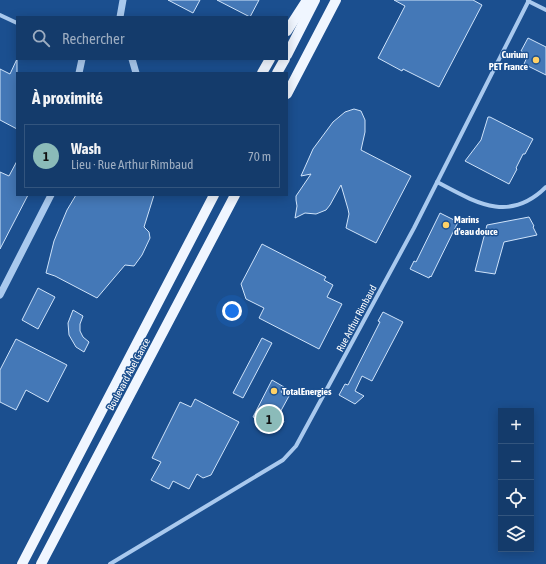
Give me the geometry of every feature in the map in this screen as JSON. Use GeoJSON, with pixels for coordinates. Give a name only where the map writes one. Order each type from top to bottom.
{"type":"FeatureCollection","features":[{"type":"Feature","properties":{"kind":"main road"},"geometry":{"type":"LineString","coordinates":[[288,29],[307,0]]}},
{"type":"Feature","properties":{"kind":"main road"},"geometry":{"type":"LineString","coordinates":[[288,53],[315,0]]}},
{"type":"Feature","properties":{"kind":"main road"},"geometry":{"type":"LineString","coordinates":[[288,92],[336,0]]}},
{"type":"Feature","properties":{"kind":"main road"},"geometry":{"type":"LineString","coordinates":[[263,72],[269,60]]}},
{"type":"Feature","properties":{"kind":"main road"},"geometry":{"type":"LineString","coordinates":[[278,72],[284,60]]}},
{"type":"Feature","properties":{"kind":"main road","name":"Boulevard Abel Gance"},"geometry":{"type":"LineString","coordinates":[[22,564],[213,196]]}},
{"type":"Feature","properties":{"kind":"main road","name":"Boulevard Abel Gance"},"geometry":{"type":"LineString","coordinates":[[41,564],[234,196]]}},
{"type":"Feature","properties":{"kind":"street"},"geometry":{"type":"LineString","coordinates":[[120,16],[123,0]]}},
{"type":"Feature","properties":{"kind":"street"},"geometry":{"type":"LineString","coordinates":[[528,1],[546,10]]}},
{"type":"Feature","properties":{"kind":"street","name":"Rue Arthur Rimbaud"},"geometry":{"type":"LineString","coordinates":[[110,564],[283,460],[296,446],[410,234],[528,1]]}},
{"type":"Feature","properties":{"kind":"street"},"geometry":{"type":"LineString","coordinates":[[0,15],[16,23]]}},
{"type":"Feature","properties":{"kind":"street"},"geometry":{"type":"LineString","coordinates":[[79,72],[82,60]]}},
{"type":"Feature","properties":{"kind":"street"},"geometry":{"type":"LineString","coordinates":[[132,60],[136,72]]}},
{"type":"Feature","properties":{"kind":"street"},"geometry":{"type":"LineString","coordinates":[[437,182],[474,201],[490,206],[505,207],[531,199],[546,187]]}},
{"type":"Feature","properties":{"kind":"street"},"geometry":{"type":"LineString","coordinates":[[0,295],[50,196]]}},
{"type":"Feature","properties":{"kind":"building"},"geometry":{"type":"Polygon","coordinates":[[[168,0],[200,0],[193,13],[168,0]]]}},
{"type":"Feature","properties":{"kind":"building"},"geometry":{"type":"Polygon","coordinates":[[[217,0],[259,0],[251,16],[217,0]]]}},
{"type":"Feature","properties":{"kind":"building"},"geometry":{"type":"Polygon","coordinates":[[[394,0],[473,0],[482,5],[439,87],[403,69],[402,71],[378,58],[405,6],[394,0]]]}},
{"type":"Feature","properties":{"kind":"building","name":"Curium PET France"},"geometry":{"type":"Polygon","coordinates":[[[528,38],[546,47],[546,75],[524,64],[528,55],[521,51],[528,38]]]}},
{"type":"Feature","properties":{"kind":"building"},"geometry":{"type":"Polygon","coordinates":[[[17,60],[16,128],[0,120],[0,69],[10,74],[17,60]]]}},
{"type":"Feature","properties":{"kind":"building"},"geometry":{"type":"Polygon","coordinates":[[[354,109],[361,111],[365,120],[365,132],[361,150],[411,176],[376,243],[346,228],[349,214],[341,185],[326,210],[316,214],[305,213],[295,218],[297,206],[296,196],[311,174],[301,176],[313,149],[333,122],[345,112],[354,109]]]}},
{"type":"Feature","properties":{"kind":"building"},"geometry":{"type":"Polygon","coordinates":[[[488,117],[533,139],[525,154],[523,154],[509,184],[465,161],[481,140],[488,117]]]}},
{"type":"Feature","properties":{"kind":"building"},"geometry":{"type":"Polygon","coordinates":[[[16,163],[16,196],[27,196],[0,249],[0,172],[9,176],[16,163]]]}},
{"type":"Feature","properties":{"kind":"building"},"geometry":{"type":"Polygon","coordinates":[[[75,196],[154,196],[144,227],[149,232],[150,238],[142,255],[134,266],[125,265],[97,298],[55,276],[46,273],[54,241],[67,210],[75,196]]]}},
{"type":"Feature","properties":{"kind":"building"},"geometry":{"type":"Polygon","coordinates":[[[440,213],[458,222],[431,277],[430,276],[429,278],[410,269],[414,261],[416,262],[440,213]]]}},
{"type":"Feature","properties":{"kind":"building"},"geometry":{"type":"Polygon","coordinates":[[[529,217],[537,235],[504,242],[495,274],[475,271],[487,225],[529,217]]]}},
{"type":"Feature","properties":{"kind":"building"},"geometry":{"type":"Polygon","coordinates":[[[262,244],[326,277],[324,280],[333,285],[327,297],[342,304],[319,349],[259,318],[264,308],[246,299],[241,284],[262,244]]]}},
{"type":"Feature","properties":{"kind":"building"},"geometry":{"type":"Polygon","coordinates":[[[38,288],[55,297],[38,329],[22,320],[38,288]]]}},
{"type":"Feature","properties":{"kind":"building"},"geometry":{"type":"Polygon","coordinates":[[[73,310],[83,316],[80,324],[80,331],[83,337],[89,342],[84,352],[76,347],[69,335],[68,323],[73,310]]]}},
{"type":"Feature","properties":{"kind":"building"},"geometry":{"type":"Polygon","coordinates":[[[383,312],[403,322],[372,381],[362,376],[355,391],[364,396],[355,404],[339,395],[345,384],[348,385],[380,322],[378,321],[383,312]]]}},
{"type":"Feature","properties":{"kind":"building"},"geometry":{"type":"Polygon","coordinates":[[[262,338],[272,343],[243,398],[233,393],[262,338]]]}},
{"type":"Feature","properties":{"kind":"building"},"geometry":{"type":"Polygon","coordinates":[[[16,339],[67,365],[48,402],[26,390],[16,410],[0,402],[0,370],[16,339]]]}},
{"type":"Feature","properties":{"kind":"building"},"geometry":{"type":"Polygon","coordinates":[[[272,380],[284,387],[281,392],[289,396],[277,418],[284,421],[279,430],[253,417],[272,380]]]}},
{"type":"Feature","properties":{"kind":"building"},"geometry":{"type":"Polygon","coordinates":[[[195,399],[239,422],[211,475],[203,478],[197,474],[189,489],[173,481],[169,489],[151,480],[161,462],[152,458],[180,402],[191,407],[195,399]]]}},
{"type":"Feature","properties":{"kind":"place","name":"Curium PET France"},"geometry":{"type":"Point","coordinates":[536,60]}},
{"type":"Feature","properties":{"kind":"place","name":"Marins d'eau douce"},"geometry":{"type":"Point","coordinates":[446,225]}},
{"type":"Feature","properties":{"kind":"place","name":"TotalEnergies"},"geometry":{"type":"Point","coordinates":[274,391]}},
{"type":"Feature","properties":{"kind":"place","name":"Wash"},"geometry":{"type":"Point","coordinates":[269,419]}}]}
